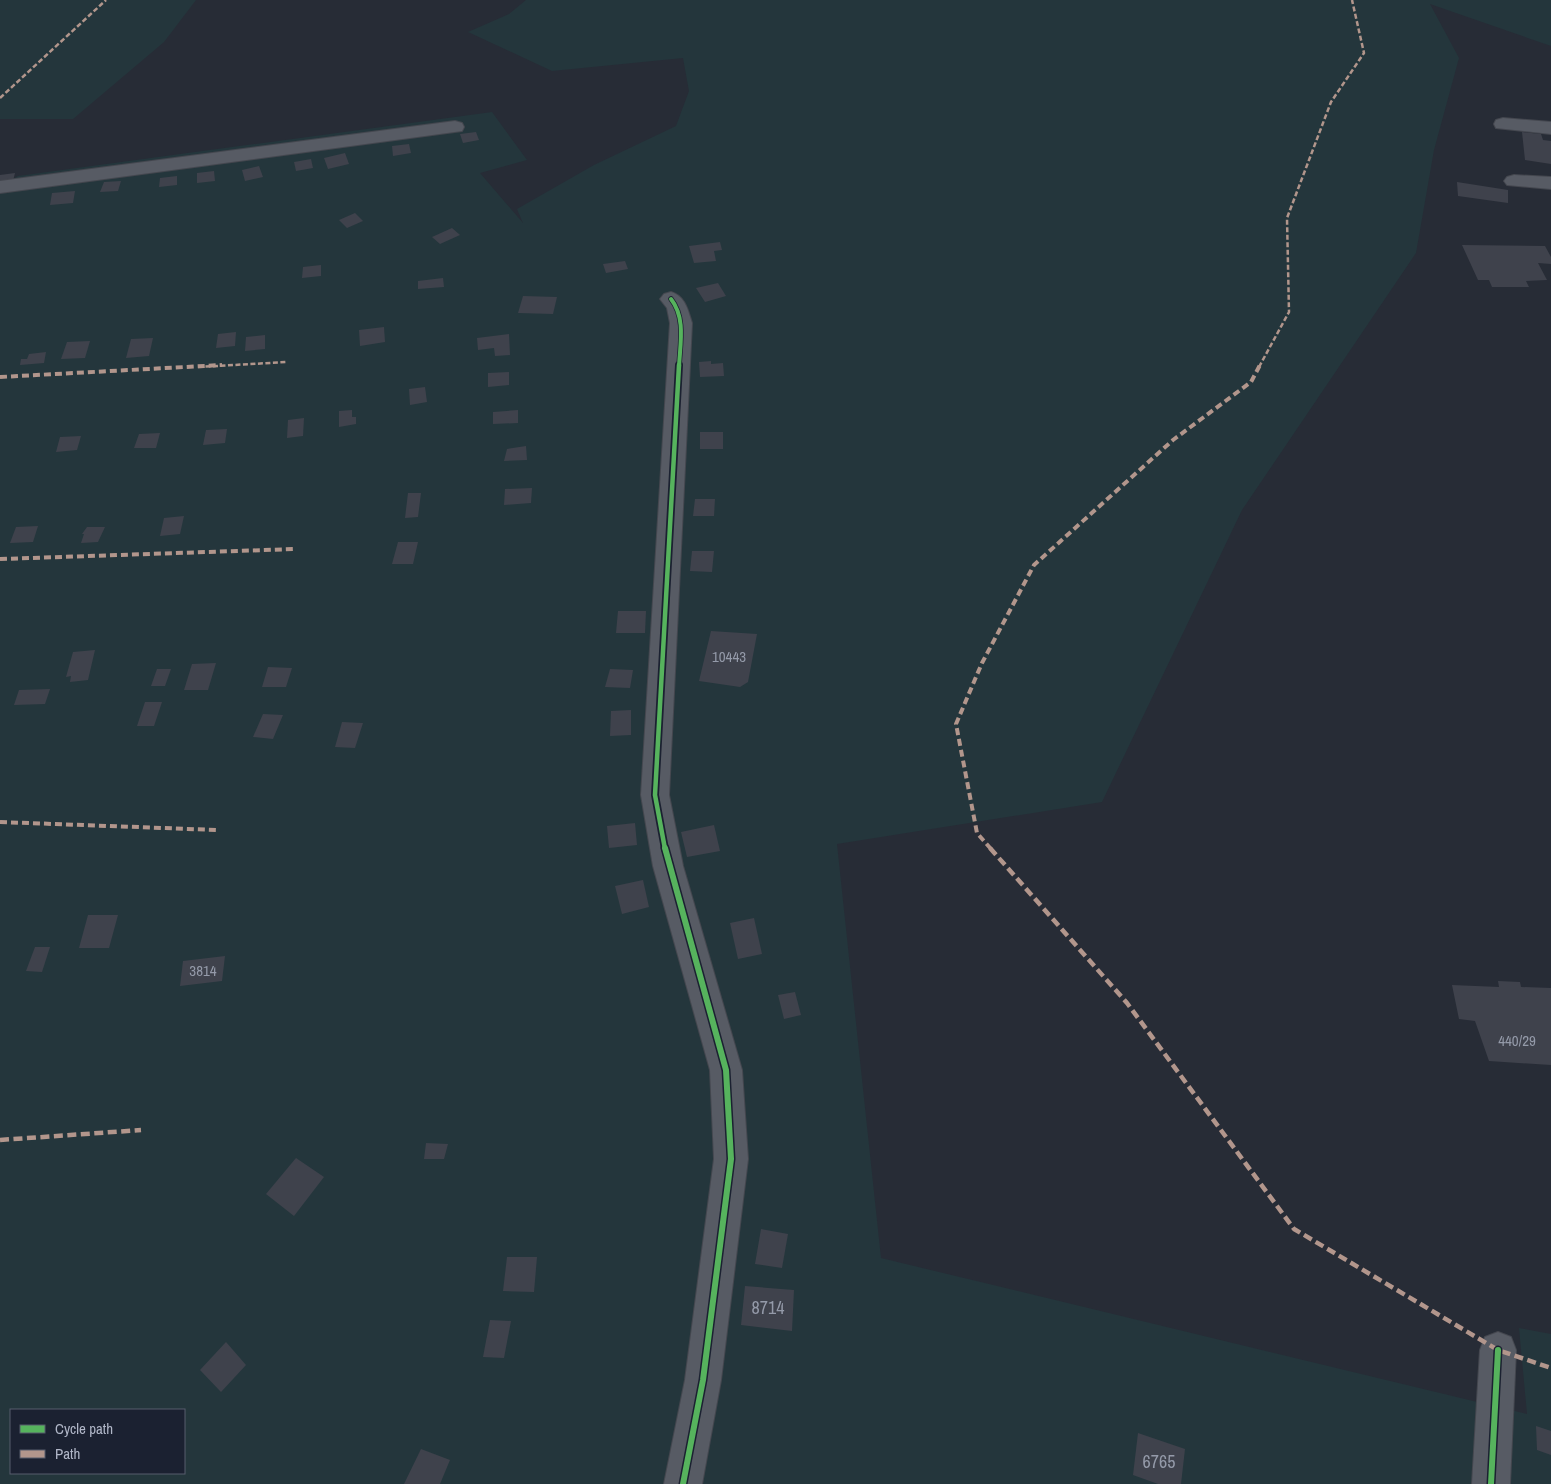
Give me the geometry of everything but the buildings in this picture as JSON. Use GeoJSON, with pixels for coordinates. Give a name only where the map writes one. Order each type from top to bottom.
{"type":"FeatureCollection","features":[{"type":"Feature","properties":{"kind":"street"},"geometry":{"type":"LineString","coordinates":[[1504,124],[1551,128]]}},
{"type":"Feature","properties":{"kind":"street"},"geometry":{"type":"LineString","coordinates":[[0,187],[455,127]]}},
{"type":"Feature","properties":{"kind":"street"},"geometry":{"type":"LineString","coordinates":[[1514,181],[1551,183]]}},
{"type":"Feature","properties":{"kind":"street"},"geometry":{"type":"LineString","coordinates":[[671,299],[677,307],[681,323],[655,795],[668,866],[726,1070],[731,1159],[703,1380],[683,1484]]}},
{"type":"Feature","properties":{"kind":"street"},"geometry":{"type":"LineString","coordinates":[[1491,1484],[1498,1350]]}},
{"type":"Feature","properties":{"kind":"shaded area"},"geometry":{"type":"Polygon","coordinates":[[[0,0],[196,0],[164,42],[73,119],[0,119],[0,0]]]}},
{"type":"Feature","properties":{"kind":"shaded area"},"geometry":{"type":"Polygon","coordinates":[[[526,0],[1551,0],[1551,46],[1430,4],[1459,58],[1434,150],[1416,253],[1242,510],[1102,802],[837,844],[881,1258],[1527,1414],[1519,1328],[1551,1334],[1551,1484],[0,1484],[0,186],[18,176],[492,112],[527,160],[480,173],[523,223],[517,209],[594,165],[676,126],[689,91],[683,58],[552,71],[468,32],[509,14],[526,0]]]}},
{"type":"Feature","properties":{"kind":"marked path"},"geometry":{"type":"LineString","coordinates":[[0,98],[106,0]]}},
{"type":"Feature","properties":{"kind":"marked path"},"geometry":{"type":"LineString","coordinates":[[1352,0],[1364,53],[1331,102],[1287,218],[1289,312],[1251,382],[1173,440],[1034,565],[982,663],[956,724],[977,833],[1127,1003],[1294,1229],[1498,1350],[1551,1368]]}},
{"type":"Feature","properties":{"kind":"marked path"},"geometry":{"type":"LineString","coordinates":[[0,377],[287,362]]}},
{"type":"Feature","properties":{"kind":"marked path"},"geometry":{"type":"LineString","coordinates":[[0,559],[295,549]]}},
{"type":"Feature","properties":{"kind":"marked path"},"geometry":{"type":"LineString","coordinates":[[0,822],[217,830]]}},
{"type":"Feature","properties":{"kind":"marked path"},"geometry":{"type":"LineString","coordinates":[[0,1140],[141,1130]]}},
{"type":"Feature","properties":{"kind":"cycle path"},"geometry":{"type":"LineString","coordinates":[[671,299],[677,307],[681,323],[655,795],[668,866],[726,1070],[731,1159],[703,1380],[683,1484]]}},
{"type":"Feature","properties":{"kind":"cycle path"},"geometry":{"type":"LineString","coordinates":[[1491,1484],[1498,1350]]}}]}
